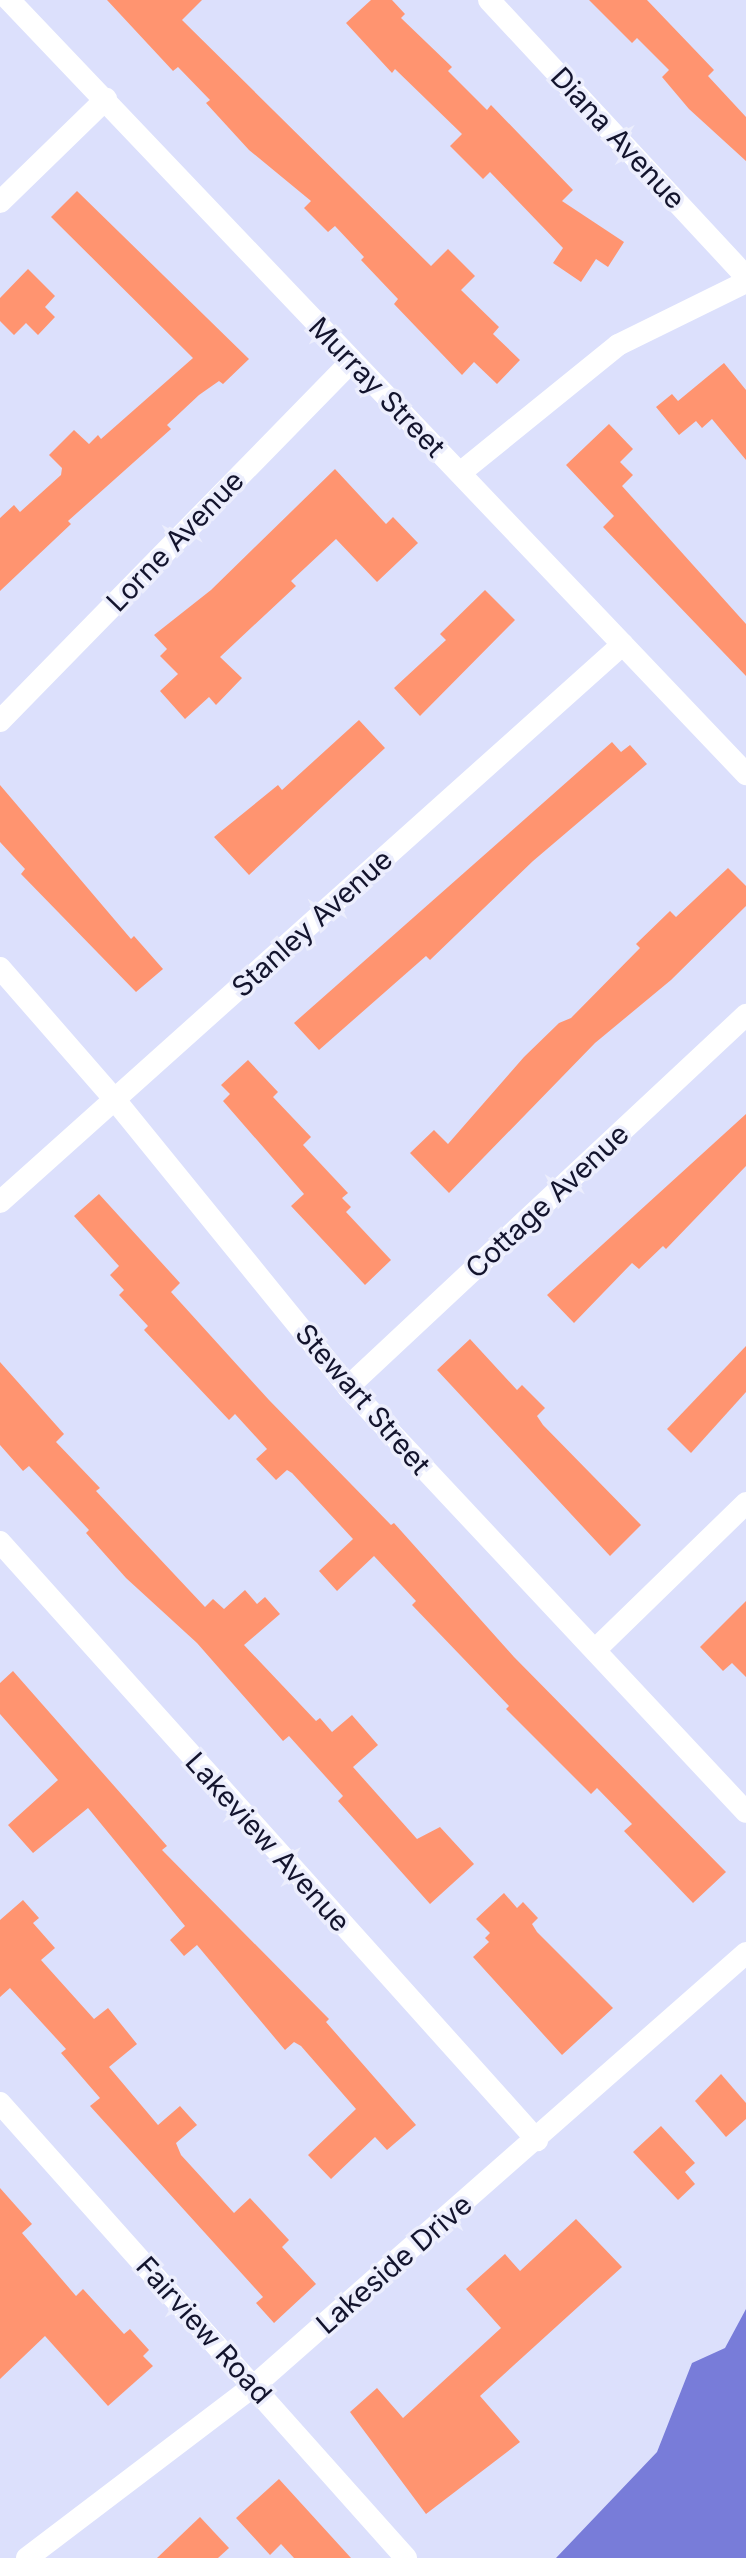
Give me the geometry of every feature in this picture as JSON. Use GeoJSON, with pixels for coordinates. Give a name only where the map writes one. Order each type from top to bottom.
{"type":"FeatureCollection","features":[{"type":"Feature","properties":{"kind":"street","name":"Murray Street"},"geometry":{"type":"LineString","coordinates":[[9,0],[746,774]]}},
{"type":"Feature","properties":{"kind":"street","name":"Diana Avenue"},"geometry":{"type":"LineString","coordinates":[[489,0],[746,280]]}},
{"type":"Feature","properties":{"kind":"street"},"geometry":{"type":"LineString","coordinates":[[0,202],[106,99]]}},
{"type":"Feature","properties":{"kind":"street"},"geometry":{"type":"LineString","coordinates":[[460,473],[618,345],[746,280]]}},
{"type":"Feature","properties":{"kind":"street","name":"Lorne Avenue"},"geometry":{"type":"LineString","coordinates":[[0,721],[351,362]]}},
{"type":"Feature","properties":{"kind":"street","name":"Stanley Avenue"},"geometry":{"type":"LineString","coordinates":[[0,1202],[623,644]]}},
{"type":"Feature","properties":{"kind":"street","name":"Stewart Street"},"geometry":{"type":"LineString","coordinates":[[0,968],[115,1100],[348,1387],[746,1812]]}},
{"type":"Feature","properties":{"kind":"street","name":"Cottage Avenue"},"geometry":{"type":"LineString","coordinates":[[348,1387],[746,1015]]}},
{"type":"Feature","properties":{"kind":"street"},"geometry":{"type":"LineString","coordinates":[[595,1650],[746,1503]]}},
{"type":"Feature","properties":{"kind":"street","name":"Lakeview Avenue"},"geometry":{"type":"LineString","coordinates":[[0,1542],[537,2140]]}},
{"type":"Feature","properties":{"kind":"street","name":"Lakeside Drive"},"geometry":{"type":"LineString","coordinates":[[27,2558],[255,2385],[746,1953]]}},
{"type":"Feature","properties":{"kind":"street","name":"Fairview Road"},"geometry":{"type":"LineString","coordinates":[[0,2103],[255,2385],[406,2558]]}},
{"type":"Feature","properties":{"kind":"water"},"geometry":{"type":"Polygon","coordinates":[[[746,2309],[746,2558],[556,2558],[657,2452],[692,2363],[725,2348],[746,2309]]]}},
{"type":"Feature","properties":{"kind":"building"},"geometry":{"type":"Polygon","coordinates":[[[107,0],[202,0],[182,20],[431,266],[448,249],[475,276],[461,290],[499,327],[493,334],[520,360],[497,384],[474,362],[462,375],[394,304],[398,299],[361,260],[364,257],[335,226],[328,232],[304,208],[311,201],[249,150],[206,103],[210,100],[178,67],[173,71],[107,0]]]}},
{"type":"Feature","properties":{"kind":"building"},"geometry":{"type":"Polygon","coordinates":[[[371,0],[392,0],[405,14],[401,18],[452,67],[448,71],[487,110],[491,105],[573,190],[562,201],[624,242],[608,267],[596,259],[581,282],[553,263],[563,248],[490,172],[483,179],[450,146],[462,134],[395,69],[392,73],[346,23],[371,0]]]}},
{"type":"Feature","properties":{"kind":"building"},"geometry":{"type":"Polygon","coordinates":[[[589,0],[647,0],[714,70],[708,76],[746,117],[746,161],[689,109],[662,77],[669,70],[637,38],[632,43],[589,0]]]}},
{"type":"Feature","properties":{"kind":"building"},"geometry":{"type":"Polygon","coordinates":[[[77,191],[249,359],[223,384],[219,381],[199,395],[167,425],[171,429],[68,521],[71,524],[0,591],[0,518],[14,505],[20,512],[61,475],[62,468],[49,455],[74,430],[89,444],[98,435],[101,439],[193,358],[51,217],[77,191]]]}},
{"type":"Feature","properties":{"kind":"building"},"geometry":{"type":"Polygon","coordinates":[[[28,269],[55,296],[45,307],[55,317],[38,335],[26,323],[14,335],[0,321],[0,298],[28,269]]]}},
{"type":"Feature","properties":{"kind":"building"},"geometry":{"type":"Polygon","coordinates":[[[724,363],[746,390],[746,460],[712,419],[702,428],[696,421],[679,435],[656,407],[672,394],[678,401],[724,363]]]}},
{"type":"Feature","properties":{"kind":"building"},"geometry":{"type":"Polygon","coordinates":[[[609,424],[633,449],[620,462],[633,475],[622,486],[746,624],[746,676],[603,527],[614,516],[566,465],[609,424]]]}},
{"type":"Feature","properties":{"kind":"building"},"geometry":{"type":"Polygon","coordinates":[[[335,469],[386,524],[393,517],[418,543],[377,582],[336,539],[291,581],[296,586],[220,657],[242,678],[216,705],[209,697],[185,719],[160,691],[178,674],[160,656],[167,649],[154,635],[211,590],[335,469]]]}},
{"type":"Feature","properties":{"kind":"building"},"geometry":{"type":"Polygon","coordinates":[[[485,590],[515,620],[420,716],[394,688],[446,640],[440,634],[485,590]]]}},
{"type":"Feature","properties":{"kind":"building"},"geometry":{"type":"Polygon","coordinates":[[[359,720],[385,748],[249,875],[214,837],[278,785],[282,790],[359,720]]]}},
{"type":"Feature","properties":{"kind":"building"},"geometry":{"type":"Polygon","coordinates":[[[612,742],[621,752],[630,745],[647,764],[533,861],[430,960],[426,956],[319,1050],[294,1023],[612,742]]]}},
{"type":"Feature","properties":{"kind":"building"},"geometry":{"type":"Polygon","coordinates":[[[0,785],[131,939],[134,936],[163,969],[136,992],[21,874],[25,869],[0,842],[0,785]]]}},
{"type":"Feature","properties":{"kind":"building"},"geometry":{"type":"Polygon","coordinates":[[[728,868],[746,886],[746,906],[671,980],[595,1043],[449,1193],[410,1153],[434,1130],[448,1144],[524,1057],[559,1023],[571,1018],[640,948],[636,944],[670,911],[676,917],[728,868]]]}},
{"type":"Feature","properties":{"kind":"building"},"geometry":{"type":"Polygon","coordinates":[[[248,1060],[278,1092],[273,1097],[311,1137],[303,1145],[348,1193],[342,1198],[351,1207],[346,1212],[391,1260],[365,1285],[291,1206],[304,1194],[223,1101],[230,1094],[221,1085],[248,1060]]]}},
{"type":"Feature","properties":{"kind":"building"},"geometry":{"type":"Polygon","coordinates":[[[746,1114],[746,1166],[666,1249],[663,1246],[639,1269],[632,1263],[574,1323],[547,1295],[746,1114]]]}},
{"type":"Feature","properties":{"kind":"building"},"geometry":{"type":"Polygon","coordinates":[[[99,1194],[180,1283],[171,1292],[269,1400],[391,1525],[394,1523],[514,1657],[726,1872],[693,1903],[624,1831],[632,1824],[597,1788],[591,1794],[506,1709],[509,1706],[412,1605],[416,1601],[374,1556],[337,1591],[319,1571],[353,1539],[292,1473],[287,1470],[276,1480],[256,1459],[267,1449],[235,1414],[229,1420],[144,1330],[148,1326],[119,1295],[124,1290],[110,1275],[119,1266],[74,1216],[99,1194]]]}},
{"type":"Feature","properties":{"kind":"building"},"geometry":{"type":"Polygon","coordinates":[[[470,1339],[517,1390],[522,1385],[545,1408],[537,1416],[543,1425],[641,1525],[610,1556],[437,1370],[470,1339]]]}},
{"type":"Feature","properties":{"kind":"building"},"geometry":{"type":"Polygon","coordinates":[[[746,1346],[746,1392],[691,1453],[667,1429],[746,1346]]]}},
{"type":"Feature","properties":{"kind":"building"},"geometry":{"type":"Polygon","coordinates":[[[0,1362],[64,1434],[56,1442],[100,1488],[96,1491],[205,1607],[213,1599],[224,1609],[245,1590],[257,1604],[265,1597],[280,1614],[244,1645],[316,1721],[320,1718],[332,1732],[352,1715],[378,1745],[353,1767],[417,1839],[440,1827],[474,1864],[430,1904],[338,1801],[343,1796],[289,1736],[283,1741],[197,1643],[126,1578],[86,1533],[89,1530],[29,1466],[23,1471],[0,1445],[0,1362]]]}},
{"type":"Feature","properties":{"kind":"building"},"geometry":{"type":"Polygon","coordinates":[[[746,1601],[746,1677],[732,1663],[723,1671],[700,1647],[746,1601]]]}},
{"type":"Feature","properties":{"kind":"building"},"geometry":{"type":"Polygon","coordinates":[[[13,1671],[167,1846],[162,1850],[329,2019],[326,2022],[416,2125],[387,2150],[375,2137],[331,2179],[308,2155],[356,2109],[301,2046],[294,2042],[285,2050],[197,1945],[184,1956],[170,1940],[185,1926],[88,1808],[33,1853],[8,1825],[58,1780],[0,1714],[0,1683],[13,1671]]]}},
{"type":"Feature","properties":{"kind":"building"},"geometry":{"type":"Polygon","coordinates":[[[504,1893],[517,1908],[523,1902],[538,1918],[532,1924],[537,1932],[613,2008],[562,2055],[473,1957],[489,1942],[485,1938],[490,1933],[476,1919],[504,1893]]]}},
{"type":"Feature","properties":{"kind":"building"},"geometry":{"type":"Polygon","coordinates":[[[23,1900],[39,1918],[33,1923],[55,1948],[41,1960],[94,2019],[108,2008],[137,2044],[109,2067],[158,2125],[180,2106],[197,2125],[176,2143],[181,2155],[234,2213],[250,2198],[289,2240],[282,2247],[316,2284],[274,2323],[256,2303],[263,2297],[90,2106],[100,2098],[61,2053],[66,2049],[10,1988],[0,1997],[0,1920],[23,1900]]]}},
{"type":"Feature","properties":{"kind":"building"},"geometry":{"type":"Polygon","coordinates":[[[721,2074],[746,2103],[746,2119],[726,2137],[695,2101],[721,2074]]]}},
{"type":"Feature","properties":{"kind":"building"},"geometry":{"type":"Polygon","coordinates":[[[661,2126],[695,2163],[685,2172],[695,2184],[678,2200],[633,2152],[661,2126]]]}},
{"type":"Feature","properties":{"kind":"building"},"geometry":{"type":"Polygon","coordinates":[[[0,2188],[32,2224],[22,2233],[76,2296],[83,2289],[124,2334],[130,2329],[149,2350],[143,2356],[153,2366],[108,2406],[45,2336],[0,2379],[0,2188]]]}},
{"type":"Feature","properties":{"kind":"building"},"geometry":{"type":"Polygon","coordinates":[[[576,2219],[622,2267],[480,2396],[520,2442],[426,2514],[350,2412],[377,2388],[403,2418],[501,2328],[466,2289],[505,2254],[520,2271],[576,2219]]]}},
{"type":"Feature","properties":{"kind":"building"},"geometry":{"type":"Polygon","coordinates":[[[279,2479],[351,2558],[294,2558],[281,2544],[270,2555],[236,2518],[279,2479]]]}},
{"type":"Feature","properties":{"kind":"building"},"geometry":{"type":"Polygon","coordinates":[[[200,2517],[229,2548],[218,2558],[157,2558],[200,2517]]]}}]}
